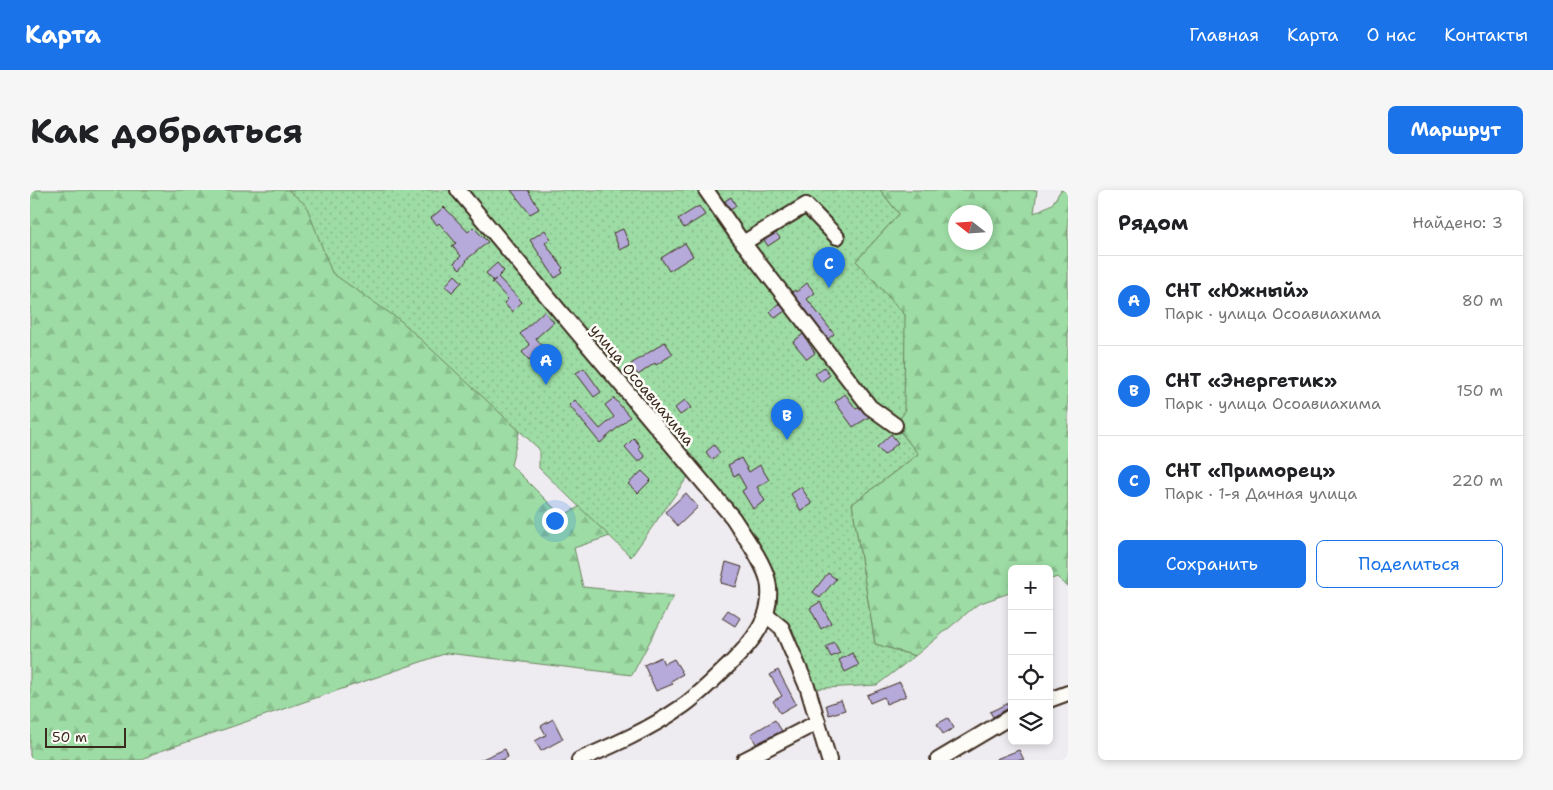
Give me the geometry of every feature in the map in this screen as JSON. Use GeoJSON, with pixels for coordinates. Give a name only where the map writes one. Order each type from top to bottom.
{"type":"FeatureCollection","features":[{"type":"Feature","properties":{"kind":"street","name":"улица Осоавиахима"},"geometry":{"type":"LineString","coordinates":[[458,190],[733,518],[754,549],[768,580],[769,597],[766,615]]}},
{"type":"Feature","properties":{"kind":"street"},"geometry":{"type":"LineString","coordinates":[[706,190],[743,243],[870,406],[894,425]]}},
{"type":"Feature","properties":{"kind":"street"},"geometry":{"type":"LineString","coordinates":[[743,243],[806,205],[837,237]]}},
{"type":"Feature","properties":{"kind":"street"},"geometry":{"type":"LineString","coordinates":[[579,760],[630,738],[682,707],[706,688],[749,644],[762,625],[766,615],[782,628],[808,689],[829,760]]}},
{"type":"Feature","properties":{"kind":"street"},"geometry":{"type":"LineString","coordinates":[[1053,699],[1068,693]]}},
{"type":"Feature","properties":{"kind":"street"},"geometry":{"type":"LineString","coordinates":[[938,760],[1008,718]]}},
{"type":"Feature","properties":{"kind":"street"},"geometry":{"type":"LineString","coordinates":[[744,760],[818,722]]}},
{"type":"Feature","properties":{"kind":"green space"},"geometry":{"type":"Polygon","coordinates":[[[30,190],[321,190],[522,421],[511,465],[562,516],[616,487],[640,526],[574,548],[583,587],[674,596],[632,675],[447,653],[152,754],[143,760],[30,760],[30,190]]]}},
{"type":"Feature","properties":{"kind":"green space"},"geometry":{"type":"Polygon","coordinates":[[[288,190],[880,190],[899,214],[856,261],[905,315],[904,413],[895,425],[918,454],[852,504],[875,644],[915,656],[877,685],[808,689],[782,628],[766,615],[768,580],[692,471],[631,557],[539,468],[539,449],[401,321],[332,273],[306,205],[288,190]]]}},
{"type":"Feature","properties":{"kind":"green space"},"geometry":{"type":"Polygon","coordinates":[[[880,190],[1037,190],[1034,213],[1052,204],[1061,190],[1068,190],[1068,587],[1057,577],[1053,578],[1053,565],[1008,565],[1008,593],[978,604],[915,656],[875,644],[852,504],[918,454],[895,425],[905,315],[856,261],[899,214],[880,190]]]}},
{"type":"Feature","properties":{"kind":"building"},"geometry":{"type":"Polygon","coordinates":[[[511,190],[528,190],[539,209],[530,214],[511,190]]]}},
{"type":"Feature","properties":{"kind":"building"},"geometry":{"type":"Polygon","coordinates":[[[731,197],[736,206],[731,210],[725,201],[731,197]]]}},
{"type":"Feature","properties":{"kind":"building"},"geometry":{"type":"Polygon","coordinates":[[[699,206],[705,215],[684,228],[678,219],[699,206]]]}},
{"type":"Feature","properties":{"kind":"building"},"geometry":{"type":"Polygon","coordinates":[[[444,207],[468,232],[473,227],[488,242],[466,260],[460,269],[454,263],[461,256],[452,246],[456,243],[439,223],[437,225],[431,218],[444,207]]]}},
{"type":"Feature","properties":{"kind":"building"},"geometry":{"type":"Polygon","coordinates":[[[623,229],[630,245],[620,250],[613,233],[623,229]]]}},
{"type":"Feature","properties":{"kind":"building"},"geometry":{"type":"Polygon","coordinates":[[[545,230],[551,239],[545,243],[563,268],[561,270],[563,273],[555,278],[530,240],[545,230]]]}},
{"type":"Feature","properties":{"kind":"building"},"geometry":{"type":"Polygon","coordinates":[[[776,233],[780,238],[768,246],[764,240],[776,233]]]}},
{"type":"Feature","properties":{"kind":"building"},"geometry":{"type":"Polygon","coordinates":[[[685,243],[693,256],[669,271],[661,258],[685,243]]]}},
{"type":"Feature","properties":{"kind":"building"},"geometry":{"type":"Polygon","coordinates":[[[497,263],[504,271],[498,277],[522,302],[512,312],[504,303],[508,299],[492,282],[496,279],[493,281],[486,273],[497,263]]]}},
{"type":"Feature","properties":{"kind":"building"},"geometry":{"type":"Polygon","coordinates":[[[455,275],[462,282],[452,292],[445,286],[455,275]]]}},
{"type":"Feature","properties":{"kind":"building"},"geometry":{"type":"Polygon","coordinates":[[[807,283],[815,293],[807,299],[834,334],[828,339],[792,292],[795,290],[796,292],[807,283]]]}},
{"type":"Feature","properties":{"kind":"building"},"geometry":{"type":"Polygon","coordinates":[[[779,303],[785,311],[775,318],[770,311],[779,303]]]}},
{"type":"Feature","properties":{"kind":"building"},"geometry":{"type":"Polygon","coordinates":[[[544,311],[554,322],[536,338],[543,347],[529,360],[522,352],[530,345],[520,334],[544,311]]]}},
{"type":"Feature","properties":{"kind":"building"},"geometry":{"type":"Polygon","coordinates":[[[803,334],[815,353],[807,359],[793,342],[803,334]]]}},
{"type":"Feature","properties":{"kind":"building"},"geometry":{"type":"Polygon","coordinates":[[[665,342],[673,354],[656,365],[655,363],[638,375],[631,364],[665,342]]]}},
{"type":"Feature","properties":{"kind":"building"},"geometry":{"type":"Polygon","coordinates":[[[824,367],[830,375],[821,382],[815,374],[824,367]]]}},
{"type":"Feature","properties":{"kind":"building"},"geometry":{"type":"Polygon","coordinates":[[[584,368],[601,392],[594,397],[576,373],[584,368]]]}},
{"type":"Feature","properties":{"kind":"building"},"geometry":{"type":"Polygon","coordinates":[[[845,394],[856,409],[859,407],[869,417],[853,427],[835,402],[845,394]]]}},
{"type":"Feature","properties":{"kind":"building"},"geometry":{"type":"Polygon","coordinates":[[[614,398],[630,417],[600,443],[569,405],[575,400],[600,429],[614,417],[605,405],[614,398]]]}},
{"type":"Feature","properties":{"kind":"building"},"geometry":{"type":"Polygon","coordinates":[[[685,400],[691,408],[680,415],[675,408],[685,400]]]}},
{"type":"Feature","properties":{"kind":"building"},"geometry":{"type":"Polygon","coordinates":[[[891,434],[898,443],[884,455],[877,447],[891,434]]]}},
{"type":"Feature","properties":{"kind":"building"},"geometry":{"type":"Polygon","coordinates":[[[634,438],[640,446],[638,448],[645,457],[638,462],[625,447],[634,438]]]}},
{"type":"Feature","properties":{"kind":"building"},"geometry":{"type":"Polygon","coordinates":[[[714,445],[720,453],[712,460],[706,452],[714,445]]]}},
{"type":"Feature","properties":{"kind":"building"},"geometry":{"type":"Polygon","coordinates":[[[741,458],[749,472],[760,465],[769,480],[757,487],[765,501],[753,509],[742,491],[746,488],[738,474],[734,476],[728,465],[741,458]]]}},
{"type":"Feature","properties":{"kind":"building"},"geometry":{"type":"Polygon","coordinates":[[[642,471],[651,480],[638,493],[628,484],[642,471]]]}},
{"type":"Feature","properties":{"kind":"building"},"geometry":{"type":"Polygon","coordinates":[[[801,487],[812,504],[801,511],[791,494],[801,487]]]}},
{"type":"Feature","properties":{"kind":"building"},"geometry":{"type":"Polygon","coordinates":[[[686,493],[698,507],[678,526],[665,512],[686,493]]]}},
{"type":"Feature","properties":{"kind":"building"},"geometry":{"type":"Polygon","coordinates":[[[726,562],[742,567],[736,587],[721,583],[726,562]]]}},
{"type":"Feature","properties":{"kind":"building"},"geometry":{"type":"Polygon","coordinates":[[[828,573],[836,579],[820,598],[813,592],[828,573]]]}},
{"type":"Feature","properties":{"kind":"building"},"geometry":{"type":"Polygon","coordinates":[[[820,602],[831,623],[821,629],[810,608],[820,602]]]}},
{"type":"Feature","properties":{"kind":"building"},"geometry":{"type":"Polygon","coordinates":[[[728,610],[740,618],[735,626],[722,618],[728,610]]]}},
{"type":"Feature","properties":{"kind":"building"},"geometry":{"type":"Polygon","coordinates":[[[834,642],[840,653],[831,657],[826,647],[834,642]]]}},
{"type":"Feature","properties":{"kind":"building"},"geometry":{"type":"Polygon","coordinates":[[[852,653],[859,665],[845,672],[839,660],[852,653]]]}},
{"type":"Feature","properties":{"kind":"building"},"geometry":{"type":"Polygon","coordinates":[[[661,657],[664,664],[674,659],[683,674],[671,681],[673,684],[656,691],[644,665],[661,657]]]}},
{"type":"Feature","properties":{"kind":"building"},"geometry":{"type":"Polygon","coordinates":[[[778,670],[796,704],[780,713],[773,701],[782,696],[770,675],[778,670]]]}},
{"type":"Feature","properties":{"kind":"building"},"geometry":{"type":"Polygon","coordinates":[[[900,682],[906,696],[886,704],[884,697],[870,703],[867,695],[900,682]]]}},
{"type":"Feature","properties":{"kind":"building"},"geometry":{"type":"Polygon","coordinates":[[[841,700],[845,710],[829,715],[826,705],[841,700]]]}},
{"type":"Feature","properties":{"kind":"building"},"geometry":{"type":"Polygon","coordinates":[[[1008,703],[1008,709],[993,717],[990,712],[1008,703]]]}},
{"type":"Feature","properties":{"kind":"building"},"geometry":{"type":"Polygon","coordinates":[[[948,718],[954,728],[943,734],[937,724],[948,718]]]}},
{"type":"Feature","properties":{"kind":"building"},"geometry":{"type":"Polygon","coordinates":[[[553,719],[563,739],[541,751],[535,741],[546,735],[541,726],[553,719]]]}},
{"type":"Feature","properties":{"kind":"building"},"geometry":{"type":"Polygon","coordinates":[[[775,720],[782,731],[756,744],[751,734],[775,720]]]}},
{"type":"Feature","properties":{"kind":"building"},"geometry":{"type":"Polygon","coordinates":[[[505,749],[508,757],[502,760],[480,760],[505,749]]]}},
{"type":"Feature","properties":{"kind":"building"},"geometry":{"type":"Polygon","coordinates":[[[1019,750],[1024,760],[996,760],[996,759],[1019,750]]]}},
{"type":"Feature","properties":{"kind":"place","name":"СНТ «Приморец»"},"geometry":{"type":"Point","coordinates":[829,288]}},
{"type":"Feature","properties":{"kind":"place","name":"СНТ «Южный»"},"geometry":{"type":"Point","coordinates":[546,385]}},
{"type":"Feature","properties":{"kind":"place","name":"СНТ «Энергетик»"},"geometry":{"type":"Point","coordinates":[787,440]}}]}
